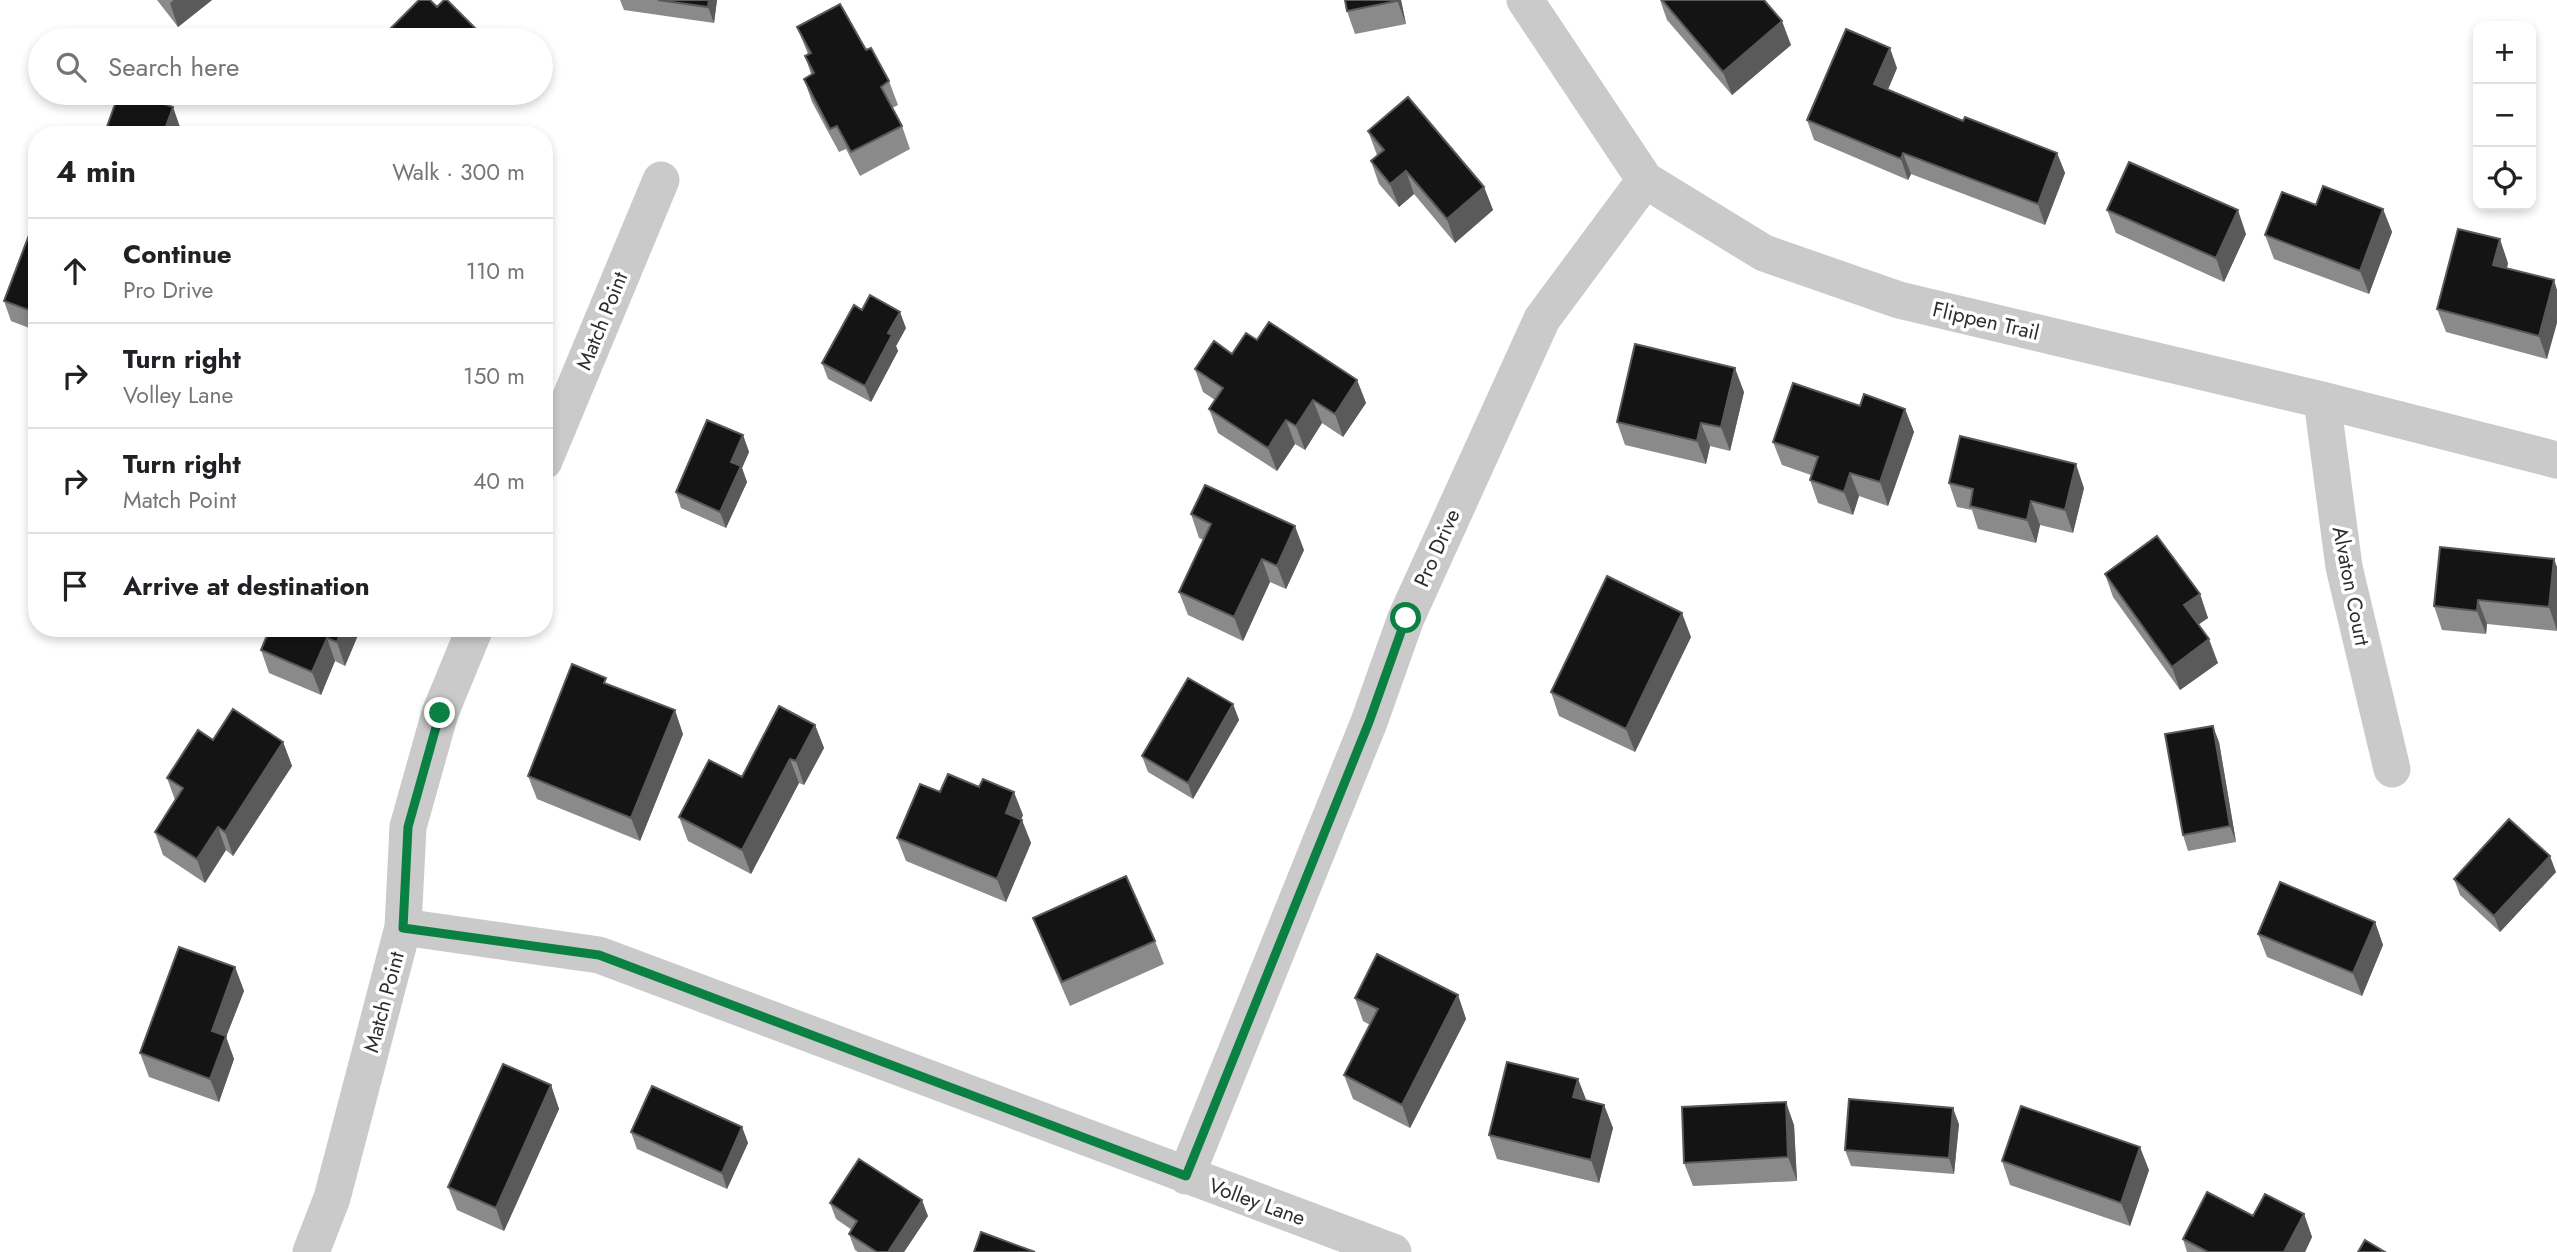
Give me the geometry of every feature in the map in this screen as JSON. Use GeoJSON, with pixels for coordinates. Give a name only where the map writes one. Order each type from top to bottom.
{"type":"FeatureCollection","features":[{"type":"Feature","properties":{"kind":"street","name":"Flippen Trail"},"geometry":{"type":"LineString","coordinates":[[1525,0],[1645,180],[1764,253],[1899,300],[2322,400],[2557,460]]}},
{"type":"Feature","properties":{"kind":"street","name":"Match Point"},"geometry":{"type":"LineString","coordinates":[[553,439],[661,180]]}},
{"type":"Feature","properties":{"kind":"street","name":"Pro Drive"},"geometry":{"type":"LineString","coordinates":[[1186,1176],[1369,722],[1406,618],[1542,319],[1645,180]]}},
{"type":"Feature","properties":{"kind":"street","name":"Alvaton Court"},"geometry":{"type":"LineString","coordinates":[[2322,400],[2344,567],[2392,769]]}},
{"type":"Feature","properties":{"kind":"street","name":"Match Point"},"geometry":{"type":"LineString","coordinates":[[311,1252],[332,1198],[403,928],[408,827],[440,713],[471,637]]}},
{"type":"Feature","properties":{"kind":"street","name":"Volley Lane"},"geometry":{"type":"LineString","coordinates":[[403,928],[599,955],[1393,1252]]}},
{"type":"Feature","properties":{"kind":"building"},"geometry":{"type":"Polygon","coordinates":[[[419,0],[430,0],[437,7],[447,0],[475,28],[391,28],[419,0]]]}},
{"type":"Feature","properties":{"kind":"building"},"geometry":{"type":"Polygon","coordinates":[[[658,0],[709,0],[708,7],[658,0]]]}},
{"type":"Feature","properties":{"kind":"building"},"geometry":{"type":"Polygon","coordinates":[[[1345,0],[1397,0],[1397,1],[1347,11],[1345,0]]]}},
{"type":"Feature","properties":{"kind":"building"},"geometry":{"type":"Polygon","coordinates":[[[1662,0],[1764,0],[1782,21],[1723,72],[1662,0]]]}},
{"type":"Feature","properties":{"kind":"building"},"geometry":{"type":"Polygon","coordinates":[[[840,4],[866,50],[871,48],[889,81],[881,87],[902,126],[851,152],[837,126],[830,129],[804,79],[814,73],[805,56],[811,53],[797,27],[840,4]]]}},
{"type":"Feature","properties":{"kind":"building"},"geometry":{"type":"Polygon","coordinates":[[[1846,29],[1890,48],[1874,84],[1963,121],[1965,117],[2057,153],[2038,204],[1903,153],[1901,159],[1807,120],[1846,29]]]}},
{"type":"Feature","properties":{"kind":"building"},"geometry":{"type":"Polygon","coordinates":[[[1408,97],[1484,187],[1447,219],[1406,171],[1390,184],[1371,161],[1384,150],[1368,131],[1408,97]]]}},
{"type":"Feature","properties":{"kind":"building"},"geometry":{"type":"Polygon","coordinates":[[[115,105],[173,107],[166,126],[107,126],[115,105]]]}},
{"type":"Feature","properties":{"kind":"building"},"geometry":{"type":"Polygon","coordinates":[[[2129,162],[2238,210],[2216,258],[2107,210],[2129,162]]]}},
{"type":"Feature","properties":{"kind":"building"},"geometry":{"type":"Polygon","coordinates":[[[2323,186],[2383,209],[2360,271],[2265,235],[2282,192],[2316,205],[2323,186]]]}},
{"type":"Feature","properties":{"kind":"building"},"geometry":{"type":"Polygon","coordinates":[[[2458,229],[2500,239],[2493,265],[2554,280],[2539,336],[2437,309],[2458,229]]]}},
{"type":"Feature","properties":{"kind":"building"},"geometry":{"type":"Polygon","coordinates":[[[28,238],[28,310],[4,301],[28,238]]]}},
{"type":"Feature","properties":{"kind":"building"},"geometry":{"type":"Polygon","coordinates":[[[870,295],[900,312],[888,333],[892,335],[865,386],[822,363],[854,305],[862,310],[870,295]]]}},
{"type":"Feature","properties":{"kind":"building"},"geometry":{"type":"Polygon","coordinates":[[[1269,322],[1357,380],[1335,414],[1313,400],[1296,426],[1286,420],[1268,448],[1209,409],[1223,388],[1195,369],[1214,341],[1232,354],[1246,333],[1257,340],[1269,322]]]}},
{"type":"Feature","properties":{"kind":"building"},"geometry":{"type":"Polygon","coordinates":[[[1635,344],[1735,368],[1721,427],[1701,423],[1697,441],[1617,422],[1635,344]]]}},
{"type":"Feature","properties":{"kind":"building"},"geometry":{"type":"Polygon","coordinates":[[[1793,383],[1860,406],[1864,394],[1905,409],[1880,482],[1850,473],[1844,492],[1810,480],[1818,457],[1773,442],[1793,383]]]}},
{"type":"Feature","properties":{"kind":"building"},"geometry":{"type":"Polygon","coordinates":[[[707,420],[743,435],[731,462],[741,466],[720,512],[676,492],[707,420]]]}},
{"type":"Feature","properties":{"kind":"building"},"geometry":{"type":"Polygon","coordinates":[[[1960,436],[2076,464],[2065,510],[2031,501],[2027,520],[1970,506],[1973,489],[1949,483],[1960,436]]]}},
{"type":"Feature","properties":{"kind":"building"},"geometry":{"type":"Polygon","coordinates":[[[1205,485],[1295,526],[1277,566],[1262,559],[1234,617],[1179,592],[1211,524],[1191,514],[1205,485]]]}},
{"type":"Feature","properties":{"kind":"building"},"geometry":{"type":"Polygon","coordinates":[[[2157,536],[2200,594],[2184,605],[2209,639],[2172,667],[2105,574],[2157,536]]]}},
{"type":"Feature","properties":{"kind":"building"},"geometry":{"type":"Polygon","coordinates":[[[2440,547],[2554,559],[2549,607],[2478,600],[2477,611],[2434,606],[2440,547]]]}},
{"type":"Feature","properties":{"kind":"building"},"geometry":{"type":"Polygon","coordinates":[[[1607,576],[1682,613],[1626,729],[1551,692],[1607,576]]]}},
{"type":"Feature","properties":{"kind":"building"},"geometry":{"type":"Polygon","coordinates":[[[266,637],[339,637],[337,642],[327,638],[312,672],[261,650],[266,637]]]}},
{"type":"Feature","properties":{"kind":"building"},"geometry":{"type":"Polygon","coordinates":[[[572,664],[606,678],[604,683],[675,710],[631,818],[528,776],[572,664]]]}},
{"type":"Feature","properties":{"kind":"building"},"geometry":{"type":"Polygon","coordinates":[[[1188,678],[1233,704],[1188,783],[1142,756],[1188,678]]]}},
{"type":"Feature","properties":{"kind":"building"},"geometry":{"type":"Polygon","coordinates":[[[779,706],[815,725],[796,761],[790,759],[742,850],[679,817],[709,760],[742,777],[779,706]]]}},
{"type":"Feature","properties":{"kind":"building"},"geometry":{"type":"Polygon","coordinates":[[[233,709],[283,742],[225,832],[218,827],[197,859],[155,832],[183,788],[167,778],[198,730],[213,740],[233,709]]]}},
{"type":"Feature","properties":{"kind":"building"},"geometry":{"type":"Polygon","coordinates":[[[2213,726],[2230,826],[2183,835],[2165,734],[2213,726]]]}},
{"type":"Feature","properties":{"kind":"building"},"geometry":{"type":"Polygon","coordinates":[[[948,774],[979,787],[983,779],[1014,792],[1006,813],[1022,820],[997,879],[897,838],[920,784],[940,792],[948,774]]]}},
{"type":"Feature","properties":{"kind":"building"},"geometry":{"type":"Polygon","coordinates":[[[2509,819],[2550,856],[2494,916],[2454,879],[2509,819]]]}},
{"type":"Feature","properties":{"kind":"building"},"geometry":{"type":"Polygon","coordinates":[[[1126,876],[1155,941],[1062,982],[1033,918],[1126,876]]]}},
{"type":"Feature","properties":{"kind":"building"},"geometry":{"type":"Polygon","coordinates":[[[2280,882],[2375,922],[2353,973],[2258,934],[2280,882]]]}},
{"type":"Feature","properties":{"kind":"building"},"geometry":{"type":"Polygon","coordinates":[[[179,947],[235,967],[212,1031],[226,1036],[210,1079],[140,1053],[179,947]]]}},
{"type":"Feature","properties":{"kind":"building"},"geometry":{"type":"Polygon","coordinates":[[[1377,954],[1458,995],[1402,1105],[1344,1075],[1378,1009],[1355,998],[1377,954]]]}},
{"type":"Feature","properties":{"kind":"building"},"geometry":{"type":"Polygon","coordinates":[[[1507,1062],[1578,1079],[1573,1097],[1604,1105],[1591,1160],[1489,1135],[1507,1062]]]}},
{"type":"Feature","properties":{"kind":"building"},"geometry":{"type":"Polygon","coordinates":[[[503,1064],[551,1085],[496,1208],[448,1187],[503,1064]]]}},
{"type":"Feature","properties":{"kind":"building"},"geometry":{"type":"Polygon","coordinates":[[[652,1086],[742,1127],[722,1173],[631,1132],[652,1086]]]}},
{"type":"Feature","properties":{"kind":"building"},"geometry":{"type":"Polygon","coordinates":[[[1849,1099],[1953,1108],[1949,1158],[1845,1150],[1849,1099]]]}},
{"type":"Feature","properties":{"kind":"building"},"geometry":{"type":"Polygon","coordinates":[[[1786,1102],[1788,1157],[1684,1163],[1682,1107],[1786,1102]]]}},
{"type":"Feature","properties":{"kind":"building"},"geometry":{"type":"Polygon","coordinates":[[[2021,1106],[2140,1147],[2121,1203],[2002,1161],[2021,1106]]]}},
{"type":"Feature","properties":{"kind":"building"},"geometry":{"type":"Polygon","coordinates":[[[859,1159],[922,1200],[888,1252],[877,1252],[849,1234],[857,1221],[830,1203],[859,1159]]]}},
{"type":"Feature","properties":{"kind":"building"},"geometry":{"type":"Polygon","coordinates":[[[2207,1192],[2253,1216],[2265,1194],[2304,1214],[2284,1252],[2208,1252],[2183,1239],[2207,1192]]]}},
{"type":"Feature","properties":{"kind":"building"},"geometry":{"type":"Polygon","coordinates":[[[981,1232],[1035,1252],[974,1252],[981,1232]]]}},
{"type":"Feature","properties":{"kind":"building"},"geometry":{"type":"Polygon","coordinates":[[[2365,1240],[2385,1252],[2358,1252],[2365,1240]]]}},
{"type":"Feature","properties":{"kind":"route"},"geometry":{"type":"LineString","coordinates":[[440,713],[408,827],[403,928],[599,955],[1186,1176],[1369,722],[1406,618]]}}]}
